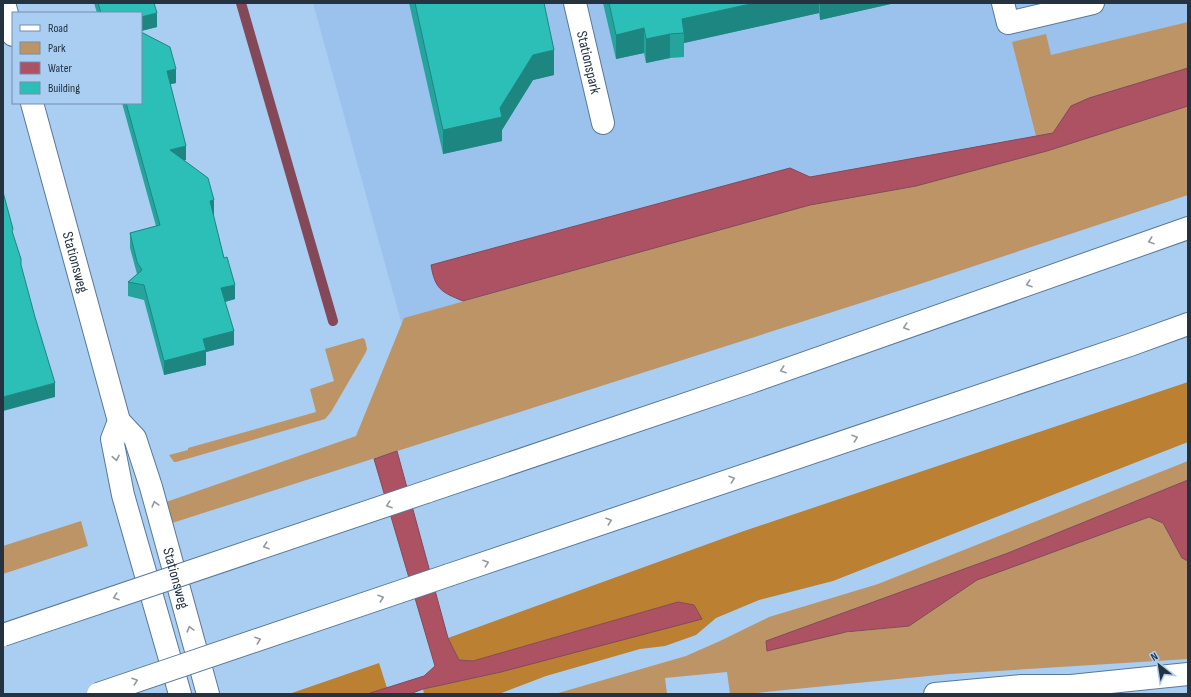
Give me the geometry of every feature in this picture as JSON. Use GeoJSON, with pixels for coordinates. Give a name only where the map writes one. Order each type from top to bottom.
{"type":"FeatureCollection","features":[{"type":"Feature","properties":{"kind":"main road"},"geometry":{"type":"LineString","coordinates":[[4,3],[12,31]]}},
{"type":"Feature","properties":{"kind":"main road","name":"Stationspark"},"geometry":{"type":"LineString","coordinates":[[575,3],[603,123]]}},
{"type":"Feature","properties":{"kind":"main road"},"geometry":{"type":"LineString","coordinates":[[1003,3],[1008,24],[1093,3]]}},
{"type":"Feature","properties":{"kind":"main road","name":"Stationsweg"},"geometry":{"type":"LineString","coordinates":[[32,104],[120,421],[135,438],[208,694]]}},
{"type":"Feature","properties":{"kind":"main road"},"geometry":{"type":"LineString","coordinates":[[3,635],[766,376],[1188,228]]}},
{"type":"Feature","properties":{"kind":"main road"},"geometry":{"type":"LineString","coordinates":[[98,694],[1130,345],[1188,324]]}},
{"type":"Feature","properties":{"kind":"main road","name":"Stationsweg"},"geometry":{"type":"LineString","coordinates":[[120,421],[112,438],[123,496],[180,694]]}},
{"type":"Feature","properties":{"kind":"main road"},"geometry":{"type":"LineString","coordinates":[[935,694],[1021,686],[1071,686],[1188,674]]}},
{"type":"Feature","properties":{"kind":"shaded area"},"geometry":{"type":"Polygon","coordinates":[[[313,3],[1188,3],[1188,124],[413,365],[313,3]]]}},
{"type":"Feature","properties":{"kind":"shaded area"},"geometry":{"type":"Polygon","coordinates":[[[1188,382],[1188,442],[833,581],[759,600],[716,618],[696,635],[665,646],[640,649],[546,676],[499,694],[424,694],[423,689],[501,672],[701,618],[694,605],[678,602],[473,661],[459,660],[448,638],[741,532],[1188,382]]]}},
{"type":"Feature","properties":{"kind":"shaded area"},"geometry":{"type":"Polygon","coordinates":[[[379,663],[387,688],[367,694],[289,694],[379,663]]]}},
{"type":"Feature","properties":{"kind":"green space"},"geometry":{"type":"Polygon","coordinates":[[[1188,22],[1188,88],[1053,133],[1036,136],[1012,42],[1046,34],[1051,55],[1188,22]]]}},
{"type":"Feature","properties":{"kind":"green space"},"geometry":{"type":"Polygon","coordinates":[[[1188,106],[1188,195],[917,285],[172,523],[166,502],[356,436],[404,318],[810,205],[916,186],[1047,151],[1188,106]]]}},
{"type":"Feature","properties":{"kind":"green space"},"geometry":{"type":"Polygon","coordinates":[[[363,338],[367,349],[366,352],[331,412],[325,419],[176,462],[174,462],[169,455],[188,450],[188,448],[316,412],[310,389],[334,381],[325,349],[363,338]]]}},
{"type":"Feature","properties":{"kind":"green space"},"geometry":{"type":"Polygon","coordinates":[[[1188,461],[1188,480],[1008,553],[766,641],[909,626],[977,580],[1150,517],[1163,523],[1182,558],[1188,561],[1188,659],[949,674],[745,694],[730,694],[727,672],[665,678],[667,694],[555,694],[686,656],[769,617],[878,584],[1188,461]]]}},
{"type":"Feature","properties":{"kind":"green space"},"geometry":{"type":"Polygon","coordinates":[[[81,521],[88,546],[3,574],[3,546],[81,521]]]}},
{"type":"Feature","properties":{"kind":"water"},"geometry":{"type":"Polygon","coordinates":[[[1188,68],[1188,106],[1047,151],[916,186],[810,205],[463,301],[440,289],[433,273],[431,265],[790,168],[810,177],[1053,133],[1071,106],[1089,98],[1188,68]]]}},
{"type":"Feature","properties":{"kind":"water"},"geometry":{"type":"Polygon","coordinates":[[[397,451],[448,638],[459,660],[473,661],[678,602],[694,605],[702,619],[501,672],[423,689],[410,694],[367,694],[424,676],[435,666],[374,459],[397,451]]]}},
{"type":"Feature","properties":{"kind":"water"},"geometry":{"type":"Polygon","coordinates":[[[1188,480],[1188,561],[1182,558],[1163,523],[1149,517],[977,580],[909,626],[846,632],[767,651],[766,641],[1008,553],[1188,480]]]}},
{"type":"Feature","properties":{"kind":"building"},"geometry":{"type":"Polygon","coordinates":[[[98,3],[154,3],[157,13],[142,17],[142,12],[101,12],[98,3]]]}},
{"type":"Feature","properties":{"kind":"building"},"geometry":{"type":"Polygon","coordinates":[[[415,3],[544,3],[554,50],[533,55],[500,108],[502,117],[443,130],[415,3]]]}},
{"type":"Feature","properties":{"kind":"building"},"geometry":{"type":"Polygon","coordinates":[[[609,3],[755,3],[682,19],[684,33],[646,39],[644,28],[616,35],[609,3]]]}},
{"type":"Feature","properties":{"kind":"building"},"geometry":{"type":"Polygon","coordinates":[[[142,33],[170,47],[176,69],[167,71],[186,146],[170,150],[208,178],[214,200],[210,201],[224,258],[227,257],[235,285],[221,288],[234,331],[203,339],[206,350],[164,361],[144,285],[128,282],[142,270],[137,262],[130,233],[160,225],[126,104],[142,104],[142,33]]]}},
{"type":"Feature","properties":{"kind":"building"},"geometry":{"type":"Polygon","coordinates":[[[3,192],[35,317],[55,383],[3,397],[3,192]]]}},
{"type":"Feature","properties":{"kind":"waterway"},"geometry":{"type":"LineString","coordinates":[[241,3],[333,321]]}}]}
